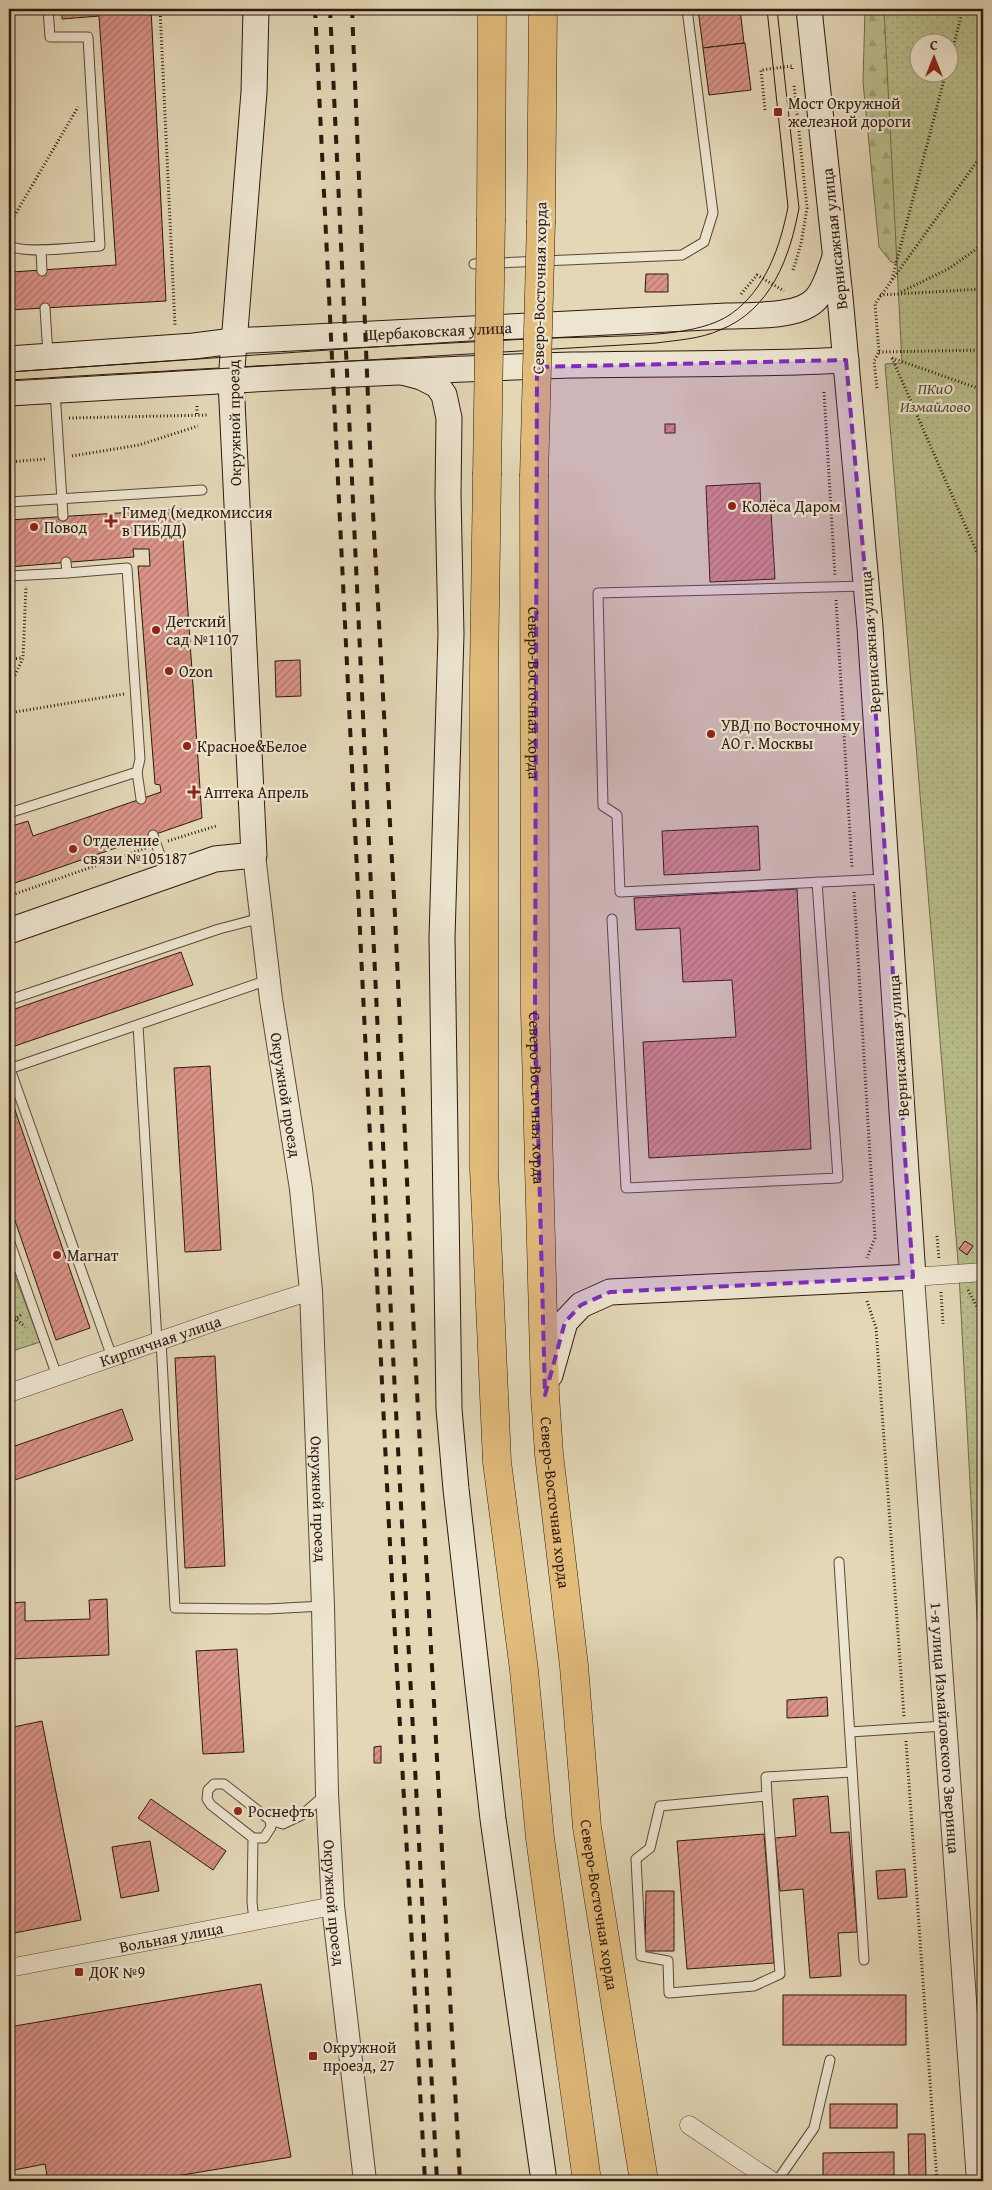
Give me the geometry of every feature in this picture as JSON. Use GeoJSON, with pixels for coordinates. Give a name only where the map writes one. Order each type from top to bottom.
{"type":"FeatureCollection","features":[{"type":"Feature","properties":{"kind":"main road","name":"Окружной проезд"},"geometry":{"type":"LineString","coordinates":[[254,855],[231,381],[254,92],[256,9]]}},
{"type":"Feature","properties":{"kind":"main road"},"geometry":{"type":"LineString","coordinates":[[492,9],[491,219],[484,672],[484,1169],[497,1462],[524,1670],[540,1838],[587,2181]]}},
{"type":"Feature","properties":{"kind":"main road","name":"Северо-Восточная хорда"},"geometry":{"type":"LineString","coordinates":[[543,9],[541,221],[534,476],[535,1012],[545,1395],[549,1454],[574,1666],[588,1827],[644,2181]]}},
{"type":"Feature","properties":{"kind":"main road","name":"Вернисажная улица"},"geometry":{"type":"LineString","coordinates":[[809,9],[846,360],[866,586],[888,879],[913,1277]]}},
{"type":"Feature","properties":{"kind":"main road","name":"Щербаковская улица"},"geometry":{"type":"LineString","coordinates":[[9,359],[194,346],[233,341],[718,317],[792,311],[807,306],[817,298],[826,282],[835,255]]}},
{"type":"Feature","properties":{"kind":"main road"},"geometry":{"type":"LineString","coordinates":[[9,393],[572,365],[846,360]]}},
{"type":"Feature","properties":{"kind":"main road"},"geometry":{"type":"LineString","coordinates":[[402,372],[421,377],[436,385],[444,395],[449,418],[448,495],[451,634],[442,938],[449,1409],[456,1489],[493,1819],[544,2181]]}},
{"type":"Feature","properties":{"kind":"main road"},"geometry":{"type":"LineString","coordinates":[[9,931],[216,859],[254,855]]}},
{"type":"Feature","properties":{"kind":"main road"},"geometry":{"type":"LineString","coordinates":[[545,1395],[556,1346],[565,1322],[581,1306],[610,1292],[913,1277]]}},
{"type":"Feature","properties":{"kind":"street","name":"Окружной проезд"},"geometry":{"type":"LineString","coordinates":[[254,855],[268,980],[302,1189],[312,1291],[323,1606],[327,1793],[365,2181]]}},
{"type":"Feature","properties":{"kind":"street"},"geometry":{"type":"LineString","coordinates":[[913,1277],[983,1272]]}},
{"type":"Feature","properties":{"kind":"street","name":"1-я улица Измайловского Зверинца"},"geometry":{"type":"LineString","coordinates":[[913,1277],[978,2181]]}},
{"type":"Feature","properties":{"kind":"street","name":"Кирпичная улица"},"geometry":{"type":"LineString","coordinates":[[9,1393],[159,1340],[312,1291]]}},
{"type":"Feature","properties":{"kind":"street","name":"Вольная улица"},"geometry":{"type":"LineString","coordinates":[[9,1968],[339,1906]]}},
{"type":"Feature","properties":{"kind":"street"},"geometry":{"type":"LineString","coordinates":[[688,2125],[772,2181]]}},
{"type":"Feature","properties":{"kind":"lane"},"geometry":{"type":"LineString","coordinates":[[9,245],[14,249],[41,250],[100,246],[88,37],[50,37],[48,9]]}},
{"type":"Feature","properties":{"kind":"lane"},"geometry":{"type":"LineString","coordinates":[[474,264],[682,255],[704,242],[712,213],[687,9]]}},
{"type":"Feature","properties":{"kind":"lane"},"geometry":{"type":"LineString","coordinates":[[41,250],[42,270]]}},
{"type":"Feature","properties":{"kind":"lane"},"geometry":{"type":"LineString","coordinates":[[45,308],[48,357]]}},
{"type":"Feature","properties":{"kind":"lane"},"geometry":{"type":"LineString","coordinates":[[55,390],[63,516]]}},
{"type":"Feature","properties":{"kind":"lane"},"geometry":{"type":"LineString","coordinates":[[9,502],[202,490]]}},
{"type":"Feature","properties":{"kind":"lane"},"geometry":{"type":"LineString","coordinates":[[66,562],[67,573]]}},
{"type":"Feature","properties":{"kind":"lane"},"geometry":{"type":"LineString","coordinates":[[9,576],[127,568],[140,759],[137,772],[141,799]]}},
{"type":"Feature","properties":{"kind":"lane"},"geometry":{"type":"LineString","coordinates":[[866,586],[598,593],[603,806],[616,816],[620,892],[888,879]]}},
{"type":"Feature","properties":{"kind":"lane"},"geometry":{"type":"LineString","coordinates":[[9,813],[137,772]]}},
{"type":"Feature","properties":{"kind":"lane"},"geometry":{"type":"LineString","coordinates":[[153,835],[168,875]]}},
{"type":"Feature","properties":{"kind":"lane"},"geometry":{"type":"LineString","coordinates":[[612,919],[626,1188],[838,1178],[817,882]]}},
{"type":"Feature","properties":{"kind":"lane"},"geometry":{"type":"LineString","coordinates":[[9,1000],[219,929],[261,918]]}},
{"type":"Feature","properties":{"kind":"lane"},"geometry":{"type":"LineString","coordinates":[[112,1357],[9,1069],[268,980]]}},
{"type":"Feature","properties":{"kind":"lane"},"geometry":{"type":"LineString","coordinates":[[138,1025],[175,1608],[267,1609],[323,1606]]}},
{"type":"Feature","properties":{"kind":"lane"},"geometry":{"type":"LineString","coordinates":[[9,1240],[57,1376]]}},
{"type":"Feature","properties":{"kind":"lane"},"geometry":{"type":"LineString","coordinates":[[839,1562],[864,1960]]}},
{"type":"Feature","properties":{"kind":"lane"},"geometry":{"type":"LineString","coordinates":[[850,1732],[945,1726]]}},
{"type":"Feature","properties":{"kind":"lane"},"geometry":{"type":"LineString","coordinates":[[767,1796],[660,1806],[650,1848],[636,1859],[641,1956],[668,1961],[669,1993],[754,1986],[780,1974],[766,1777],[852,1772]]}},
{"type":"Feature","properties":{"kind":"lane"},"geometry":{"type":"LineString","coordinates":[[270,1820],[271,1827],[264,1838],[253,1838],[211,1805],[207,1799],[208,1790],[214,1784],[224,1784],[270,1820],[283,1824],[302,1815],[327,1793]]}},
{"type":"Feature","properties":{"kind":"lane"},"geometry":{"type":"LineString","coordinates":[[253,1838],[252,1902],[254,1922]]}},
{"type":"Feature","properties":{"kind":"lane"},"geometry":{"type":"LineString","coordinates":[[778,2181],[814,2128],[830,2060]]}},
{"type":"Feature","properties":{"kind":"path"},"geometry":{"type":"LineString","coordinates":[[160,9],[175,326]]}},
{"type":"Feature","properties":{"kind":"path"},"geometry":{"type":"LineString","coordinates":[[957,32],[963,9]]}},
{"type":"Feature","properties":{"kind":"path"},"geometry":{"type":"LineString","coordinates":[[765,110],[761,70],[792,66],[807,208],[801,244],[794,270]]}},
{"type":"Feature","properties":{"kind":"path"},"geometry":{"type":"LineString","coordinates":[[891,282],[943,82]]}},
{"type":"Feature","properties":{"kind":"path"},"geometry":{"type":"LineString","coordinates":[[9,225],[90,87]]}},
{"type":"Feature","properties":{"kind":"path"},"geometry":{"type":"LineString","coordinates":[[877,388],[874,361],[879,352],[875,304],[983,153]]}},
{"type":"Feature","properties":{"kind":"path"},"geometry":{"type":"LineString","coordinates":[[898,294],[950,268],[983,244]]}},
{"type":"Feature","properties":{"kind":"path"},"geometry":{"type":"LineString","coordinates":[[733,297],[740,295],[758,275],[787,292]]}},
{"type":"Feature","properties":{"kind":"path"},"geometry":{"type":"LineString","coordinates":[[880,295],[983,289]]}},
{"type":"Feature","properties":{"kind":"path"},"geometry":{"type":"LineString","coordinates":[[879,352],[888,354],[983,350]]}},
{"type":"Feature","properties":{"kind":"path"},"geometry":{"type":"LineString","coordinates":[[888,354],[892,358],[983,566]]}},
{"type":"Feature","properties":{"kind":"path"},"geometry":{"type":"LineString","coordinates":[[892,358],[983,390]]}},
{"type":"Feature","properties":{"kind":"path"},"geometry":{"type":"LineString","coordinates":[[824,392],[875,1238],[867,1259]]}},
{"type":"Feature","properties":{"kind":"path"},"geometry":{"type":"LineString","coordinates":[[197,406],[197,416]]}},
{"type":"Feature","properties":{"kind":"path"},"geometry":{"type":"LineString","coordinates":[[57,418],[209,415]]}},
{"type":"Feature","properties":{"kind":"path"},"geometry":{"type":"LineString","coordinates":[[9,462],[60,458],[139,445],[198,426]]}},
{"type":"Feature","properties":{"kind":"path"},"geometry":{"type":"LineString","coordinates":[[9,688],[23,658],[27,575]]}},
{"type":"Feature","properties":{"kind":"path"},"geometry":{"type":"LineString","coordinates":[[9,659],[23,658]]}},
{"type":"Feature","properties":{"kind":"path"},"geometry":{"type":"LineString","coordinates":[[9,713],[135,692]]}},
{"type":"Feature","properties":{"kind":"path"},"geometry":{"type":"LineString","coordinates":[[9,896],[157,844],[216,826]]}},
{"type":"Feature","properties":{"kind":"path"},"geometry":{"type":"LineString","coordinates":[[937,1236],[939,1260]]}},
{"type":"Feature","properties":{"kind":"path"},"geometry":{"type":"LineString","coordinates":[[959,1274],[983,1318]]}},
{"type":"Feature","properties":{"kind":"path"},"geometry":{"type":"LineString","coordinates":[[940,1285],[943,1324]]}},
{"type":"Feature","properties":{"kind":"highlighted area"},"geometry":{"type":"Polygon","coordinates":[[[846,360],[870,627],[913,1277],[610,1292],[581,1305],[565,1322],[545,1395],[535,1012],[537,367],[846,360]]]}},
{"type":"Feature","properties":{"kind":"green space"},"geometry":{"type":"Polygon","coordinates":[[[865,9],[983,9],[962,278],[891,262],[879,247],[863,82],[865,9]]]}},
{"type":"Feature","properties":{"kind":"green space","name":"ПКиО Измайлово"},"geometry":{"type":"Polygon","coordinates":[[[884,9],[983,9],[983,1730],[959,1274],[885,364],[902,363],[884,9]]]}},
{"type":"Feature","properties":{"kind":"green space"},"geometry":{"type":"Polygon","coordinates":[[[9,1260],[40,1342],[9,1352],[9,1260]]]}},
{"type":"Feature","properties":{"kind":"building"},"geometry":{"type":"Polygon","coordinates":[[[62,9],[151,9],[166,301],[9,310],[9,259],[11,259],[12,272],[116,265],[99,16],[62,19],[62,9]]]}},
{"type":"Feature","properties":{"kind":"building"},"geometry":{"type":"Polygon","coordinates":[[[698,9],[740,9],[744,43],[703,48],[698,9]]]}},
{"type":"Feature","properties":{"kind":"building"},"geometry":{"type":"Polygon","coordinates":[[[745,43],[751,90],[709,95],[703,48],[745,43]]]}},
{"type":"Feature","properties":{"kind":"building"},"geometry":{"type":"Polygon","coordinates":[[[646,274],[668,274],[668,292],[645,292],[646,274]]]}},
{"type":"Feature","properties":{"kind":"building"},"geometry":{"type":"Polygon","coordinates":[[[665,424],[675,424],[675,433],[665,433],[665,424]]]}},
{"type":"Feature","properties":{"kind":"building"},"geometry":{"type":"Polygon","coordinates":[[[760,483],[761,511],[771,511],[775,579],[710,582],[706,486],[760,483]]]}},
{"type":"Feature","properties":{"kind":"building"},"geometry":{"type":"Polygon","coordinates":[[[181,509],[202,818],[12,884],[9,873],[9,827],[28,821],[33,836],[161,792],[160,785],[155,784],[138,566],[150,566],[149,549],[133,549],[134,557],[9,567],[9,520],[181,509]]]}},
{"type":"Feature","properties":{"kind":"building"},"geometry":{"type":"Polygon","coordinates":[[[300,660],[301,696],[276,697],[275,661],[300,660]]]}},
{"type":"Feature","properties":{"kind":"building"},"geometry":{"type":"Polygon","coordinates":[[[758,826],[760,870],[664,875],[662,831],[758,826]]]}},
{"type":"Feature","properties":{"kind":"building"},"geometry":{"type":"Polygon","coordinates":[[[797,889],[811,1149],[649,1158],[643,1042],[736,1037],[732,980],[683,982],[680,928],[636,930],[634,898],[797,889]]]}},
{"type":"Feature","properties":{"kind":"building"},"geometry":{"type":"Polygon","coordinates":[[[181,952],[193,985],[9,1048],[9,1011],[181,952]]]}},
{"type":"Feature","properties":{"kind":"building"},"geometry":{"type":"Polygon","coordinates":[[[210,1066],[221,1250],[185,1252],[174,1068],[210,1066]]]}},
{"type":"Feature","properties":{"kind":"building"},"geometry":{"type":"Polygon","coordinates":[[[14,1107],[90,1328],[56,1340],[9,1203],[9,1109],[14,1107]]]}},
{"type":"Feature","properties":{"kind":"building"},"geometry":{"type":"Polygon","coordinates":[[[965,1241],[973,1246],[967,1255],[959,1249],[965,1241]]]}},
{"type":"Feature","properties":{"kind":"building"},"geometry":{"type":"Polygon","coordinates":[[[215,1356],[225,1566],[185,1568],[175,1358],[215,1356]]]}},
{"type":"Feature","properties":{"kind":"building"},"geometry":{"type":"Polygon","coordinates":[[[122,1409],[133,1440],[9,1482],[9,1448],[122,1409]]]}},
{"type":"Feature","properties":{"kind":"building"},"geometry":{"type":"Polygon","coordinates":[[[107,1599],[109,1655],[9,1659],[9,1603],[25,1602],[25,1621],[90,1619],[89,1600],[107,1599]]]}},
{"type":"Feature","properties":{"kind":"building"},"geometry":{"type":"Polygon","coordinates":[[[237,1649],[244,1752],[203,1754],[196,1651],[237,1649]]]}},
{"type":"Feature","properties":{"kind":"building"},"geometry":{"type":"Polygon","coordinates":[[[827,1697],[828,1716],[787,1718],[787,1700],[827,1697]]]}},
{"type":"Feature","properties":{"kind":"building"},"geometry":{"type":"Polygon","coordinates":[[[42,1721],[81,1920],[9,1934],[9,1728],[42,1721]]]}},
{"type":"Feature","properties":{"kind":"building"},"geometry":{"type":"Polygon","coordinates":[[[381,1746],[381,1763],[374,1763],[374,1747],[381,1746]]]}},
{"type":"Feature","properties":{"kind":"building"},"geometry":{"type":"Polygon","coordinates":[[[828,1796],[831,1833],[849,1832],[857,1932],[838,1933],[841,1976],[810,1978],[803,1889],[780,1891],[775,1838],[796,1836],[793,1799],[828,1796]]]}},
{"type":"Feature","properties":{"kind":"building"},"geometry":{"type":"Polygon","coordinates":[[[151,1799],[226,1851],[213,1870],[138,1818],[151,1799]]]}},
{"type":"Feature","properties":{"kind":"building"},"geometry":{"type":"Polygon","coordinates":[[[764,1834],[774,1963],[687,1969],[677,1841],[764,1834]]]}},
{"type":"Feature","properties":{"kind":"building"},"geometry":{"type":"Polygon","coordinates":[[[150,1841],[159,1891],[121,1898],[112,1847],[150,1841]]]}},
{"type":"Feature","properties":{"kind":"building"},"geometry":{"type":"Polygon","coordinates":[[[905,1869],[907,1897],[878,1899],[876,1871],[905,1869]]]}},
{"type":"Feature","properties":{"kind":"building"},"geometry":{"type":"Polygon","coordinates":[[[646,1891],[674,1891],[674,1951],[645,1951],[646,1891]]]}},
{"type":"Feature","properties":{"kind":"building"},"geometry":{"type":"Polygon","coordinates":[[[261,1984],[291,2157],[146,2181],[48,2181],[45,2164],[9,2171],[9,2027],[261,1984]]]}},
{"type":"Feature","properties":{"kind":"building"},"geometry":{"type":"Polygon","coordinates":[[[783,1995],[906,1995],[906,2045],[783,2045],[783,1995]]]}},
{"type":"Feature","properties":{"kind":"building"},"geometry":{"type":"Polygon","coordinates":[[[830,2104],[897,2104],[897,2128],[830,2128],[830,2104]]]}},
{"type":"Feature","properties":{"kind":"building"},"geometry":{"type":"Polygon","coordinates":[[[908,2134],[925,2134],[926,2176],[909,2176],[908,2134]]]}},
{"type":"Feature","properties":{"kind":"building"},"geometry":{"type":"Polygon","coordinates":[[[894,2152],[894,2175],[823,2177],[823,2153],[894,2152]]]}},
{"type":"Feature","properties":{"kind":"tram line"},"geometry":{"type":"LineString","coordinates":[[9,372],[470,341],[646,335],[683,331],[717,322],[743,304],[762,280],[776,252],[788,207],[767,9]]}},
{"type":"Feature","properties":{"kind":"tram line"},"geometry":{"type":"LineString","coordinates":[[9,381],[656,343],[697,337],[720,330],[738,321],[765,296],[775,280],[790,245],[799,208],[777,9]]}},
{"type":"Feature","properties":{"kind":"railway"},"geometry":{"type":"LineString","coordinates":[[315,9],[389,1526],[425,2181]]}},
{"type":"Feature","properties":{"kind":"railway"},"geometry":{"type":"LineString","coordinates":[[330,9],[392,1336],[437,2181]]}},
{"type":"Feature","properties":{"kind":"railway"},"geometry":{"type":"LineString","coordinates":[[352,9],[372,495],[395,915],[414,1336],[460,2181]]}},
{"type":"Feature","properties":{"kind":"place","name":"Мост Окружной железной дороги"},"geometry":{"type":"Point","coordinates":[778,112]}},
{"type":"Feature","properties":{"kind":"place","name":"Колёса Даром"},"geometry":{"type":"Point","coordinates":[732,506]}},
{"type":"Feature","properties":{"kind":"place","name":"Гимед (медкомиссия в ГИБДД)"},"geometry":{"type":"Point","coordinates":[111,521]}},
{"type":"Feature","properties":{"kind":"place","name":"Повод"},"geometry":{"type":"Point","coordinates":[34,527]}},
{"type":"Feature","properties":{"kind":"place","name":"Детский сад №1107"},"geometry":{"type":"Point","coordinates":[156,630]}},
{"type":"Feature","properties":{"kind":"place","name":"Ozon"},"geometry":{"type":"Point","coordinates":[169,671]}},
{"type":"Feature","properties":{"kind":"place","name":"УВД по Восточному АО г. Москвы"},"geometry":{"type":"Point","coordinates":[711,734]}},
{"type":"Feature","properties":{"kind":"place","name":"Красное&Белое"},"geometry":{"type":"Point","coordinates":[187,746]}},
{"type":"Feature","properties":{"kind":"place","name":"Аптека Апрель"},"geometry":{"type":"Point","coordinates":[194,792]}},
{"type":"Feature","properties":{"kind":"place","name":"Отделение связи №105187"},"geometry":{"type":"Point","coordinates":[73,849]}},
{"type":"Feature","properties":{"kind":"place","name":"Магнат"},"geometry":{"type":"Point","coordinates":[57,1255]}},
{"type":"Feature","properties":{"kind":"place","name":"Роснефть"},"geometry":{"type":"Point","coordinates":[238,1811]}},
{"type":"Feature","properties":{"kind":"place","name":"ДОК №9"},"geometry":{"type":"Point","coordinates":[79,1972]}},
{"type":"Feature","properties":{"kind":"place","name":"Окружной проезд, 27"},"geometry":{"type":"Point","coordinates":[313,2056]}}]}
